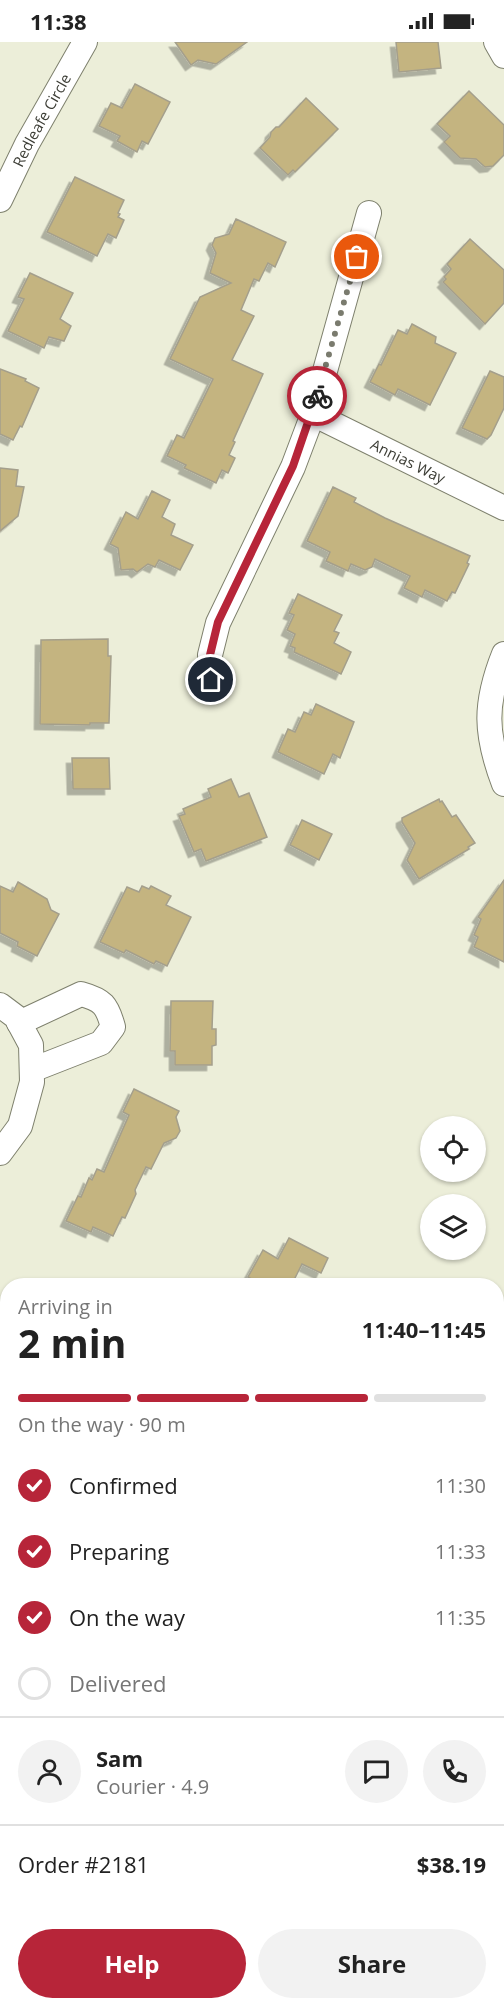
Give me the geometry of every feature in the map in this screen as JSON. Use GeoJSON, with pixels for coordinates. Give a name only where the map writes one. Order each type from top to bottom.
{"type":"FeatureCollection","features":[{"type":"Feature","properties":{"kind":"street","name":"Redleafe Circle"},"geometry":{"type":"LineString","coordinates":[[0,200],[27,144],[85,42]]}},
{"type":"Feature","properties":{"kind":"street"},"geometry":{"type":"LineString","coordinates":[[496,42],[504,56]]}},
{"type":"Feature","properties":{"kind":"street"},"geometry":{"type":"LineString","coordinates":[[211,680],[210,655],[218,622],[293,466],[313,414],[369,213]]}},
{"type":"Feature","properties":{"kind":"street","name":"Annias Way"},"geometry":{"type":"LineString","coordinates":[[313,414],[504,508]]}},
{"type":"Feature","properties":{"kind":"street"},"geometry":{"type":"LineString","coordinates":[[504,654],[492,688],[488,722],[493,755],[504,784]]}},
{"type":"Feature","properties":{"kind":"street"},"geometry":{"type":"LineString","coordinates":[[20,1023],[81,994],[97,998],[108,1010],[113,1027],[101,1043],[32,1070]]}},
{"type":"Feature","properties":{"kind":"street"},"geometry":{"type":"LineString","coordinates":[[0,1005],[16,1017],[31,1045],[32,1070],[32,1082],[20,1126],[0,1153]]}},
{"type":"Feature","properties":{"kind":"building"},"geometry":{"type":"Polygon","coordinates":[[[175,42],[247,42],[216,64],[198,60],[191,65],[175,42]]]}},
{"type":"Feature","properties":{"kind":"building"},"geometry":{"type":"Polygon","coordinates":[[[396,42],[438,42],[441,68],[399,72],[396,42]]]}},
{"type":"Feature","properties":{"kind":"building"},"geometry":{"type":"Polygon","coordinates":[[[135,84],[170,102],[148,144],[142,141],[137,152],[117,141],[120,136],[99,126],[111,103],[122,108],[135,84]]]}},
{"type":"Feature","properties":{"kind":"building"},"geometry":{"type":"Polygon","coordinates":[[[469,91],[504,125],[504,155],[493,166],[485,167],[476,159],[460,158],[444,142],[450,136],[437,124],[469,91]]]}},
{"type":"Feature","properties":{"kind":"building"},"geometry":{"type":"Polygon","coordinates":[[[306,98],[338,129],[295,172],[293,170],[288,175],[260,148],[270,137],[271,132],[279,127],[306,98]]]}},
{"type":"Feature","properties":{"kind":"building"},"geometry":{"type":"Polygon","coordinates":[[[75,177],[124,200],[118,217],[124,220],[116,238],[108,234],[97,256],[47,232],[75,177]]]}},
{"type":"Feature","properties":{"kind":"building"},"geometry":{"type":"Polygon","coordinates":[[[236,219],[286,242],[275,267],[268,263],[259,281],[254,279],[241,310],[254,316],[232,360],[263,374],[233,441],[235,442],[229,455],[235,458],[228,473],[222,470],[216,483],[184,468],[186,465],[167,456],[177,435],[184,438],[213,379],[170,359],[200,297],[231,283],[210,273],[216,253],[212,245],[215,238],[229,234],[236,219]]]}},
{"type":"Feature","properties":{"kind":"building"},"geometry":{"type":"Polygon","coordinates":[[[470,239],[504,270],[504,303],[485,324],[443,282],[451,269],[447,264],[470,239]]]}},
{"type":"Feature","properties":{"kind":"building"},"geometry":{"type":"Polygon","coordinates":[[[30,273],[73,293],[60,319],[71,326],[64,341],[49,337],[44,348],[8,331],[24,299],[18,297],[30,273]]]}},
{"type":"Feature","properties":{"kind":"building"},"geometry":{"type":"Polygon","coordinates":[[[412,324],[436,337],[435,343],[456,353],[430,405],[398,389],[395,395],[370,382],[398,330],[407,334],[412,324]]]}},
{"type":"Feature","properties":{"kind":"building"},"geometry":{"type":"Polygon","coordinates":[[[0,369],[26,379],[25,381],[39,388],[22,427],[20,426],[13,440],[0,434],[0,369]]]}},
{"type":"Feature","properties":{"kind":"building"},"geometry":{"type":"Polygon","coordinates":[[[490,371],[504,377],[504,408],[487,439],[462,428],[490,371]]]}},
{"type":"Feature","properties":{"kind":"building"},"geometry":{"type":"Polygon","coordinates":[[[0,468],[18,470],[16,486],[24,487],[18,516],[0,531],[0,468]]]}},
{"type":"Feature","properties":{"kind":"building"},"geometry":{"type":"Polygon","coordinates":[[[333,487],[356,498],[354,502],[385,518],[470,556],[467,563],[469,564],[455,593],[452,592],[447,601],[425,590],[422,597],[404,588],[410,576],[375,559],[372,567],[365,570],[351,564],[348,571],[326,561],[330,552],[307,541],[333,487]]]}},
{"type":"Feature","properties":{"kind":"building"},"geometry":{"type":"Polygon","coordinates":[[[152,491],[170,500],[162,517],[175,524],[171,535],[193,545],[180,570],[159,560],[155,567],[148,564],[137,572],[133,569],[121,570],[118,548],[110,544],[126,512],[138,519],[152,491]]]}},
{"type":"Feature","properties":{"kind":"building"},"geometry":{"type":"Polygon","coordinates":[[[298,594],[342,615],[334,631],[339,633],[334,643],[351,652],[341,674],[294,652],[295,648],[290,646],[295,634],[287,630],[294,615],[289,613],[298,594]]]}},
{"type":"Feature","properties":{"kind":"building"},"geometry":{"type":"Polygon","coordinates":[[[108,639],[108,656],[111,656],[109,723],[40,724],[41,640],[108,639]]]}},
{"type":"Feature","properties":{"kind":"building"},"geometry":{"type":"Polygon","coordinates":[[[316,704],[354,722],[340,758],[333,754],[324,774],[278,752],[288,729],[295,732],[304,712],[311,715],[316,704]]]}},
{"type":"Feature","properties":{"kind":"building"},"geometry":{"type":"Polygon","coordinates":[[[72,758],[109,758],[110,789],[73,789],[72,758]]]}},
{"type":"Feature","properties":{"kind":"building"},"geometry":{"type":"Polygon","coordinates":[[[231,779],[239,797],[249,793],[267,837],[206,861],[201,849],[194,852],[179,816],[185,814],[183,809],[211,797],[208,789],[231,779]]]}},
{"type":"Feature","properties":{"kind":"building"},"geometry":{"type":"Polygon","coordinates":[[[439,799],[452,817],[456,815],[475,843],[468,847],[469,849],[419,879],[407,860],[415,843],[402,822],[402,818],[439,799]]]}},
{"type":"Feature","properties":{"kind":"building"},"geometry":{"type":"Polygon","coordinates":[[[302,820],[332,834],[319,860],[290,845],[302,820]]]}},
{"type":"Feature","properties":{"kind":"building"},"geometry":{"type":"Polygon","coordinates":[[[504,880],[504,962],[474,947],[478,937],[474,935],[481,919],[478,917],[504,880]]]}},
{"type":"Feature","properties":{"kind":"building"},"geometry":{"type":"Polygon","coordinates":[[[18,882],[47,899],[51,910],[59,914],[37,956],[17,946],[18,942],[0,933],[0,886],[13,892],[18,882]]]}},
{"type":"Feature","properties":{"kind":"building"},"geometry":{"type":"Polygon","coordinates":[[[142,886],[149,889],[151,886],[171,896],[166,905],[191,917],[167,966],[156,961],[154,964],[126,950],[124,953],[100,942],[127,887],[139,892],[142,886]]]}},
{"type":"Feature","properties":{"kind":"building"},"geometry":{"type":"Polygon","coordinates":[[[171,1001],[213,1001],[212,1029],[216,1029],[216,1045],[212,1046],[212,1065],[175,1065],[175,1051],[170,1051],[171,1001]]]}},
{"type":"Feature","properties":{"kind":"building"},"geometry":{"type":"Polygon","coordinates":[[[134,1089],[179,1111],[176,1117],[180,1131],[176,1138],[164,1143],[151,1169],[146,1167],[125,1218],[122,1217],[113,1236],[93,1227],[91,1232],[66,1221],[78,1196],[81,1197],[89,1178],[92,1180],[97,1169],[104,1172],[129,1115],[123,1112],[134,1089]]]}},
{"type":"Feature","properties":{"kind":"building"},"geometry":{"type":"Polygon","coordinates":[[[289,1238],[328,1258],[321,1273],[302,1264],[295,1278],[248,1277],[263,1250],[278,1259],[289,1238]]]}},
{"type":"Feature","properties":{"kind":"way so far"},"geometry":{"type":"LineString","coordinates":[[317,396],[357,257]]}},
{"type":"Feature","properties":{"kind":"route"},"geometry":{"type":"LineString","coordinates":[[211,680],[210,655],[218,622],[293,466],[313,414],[317,396]]}}]}
